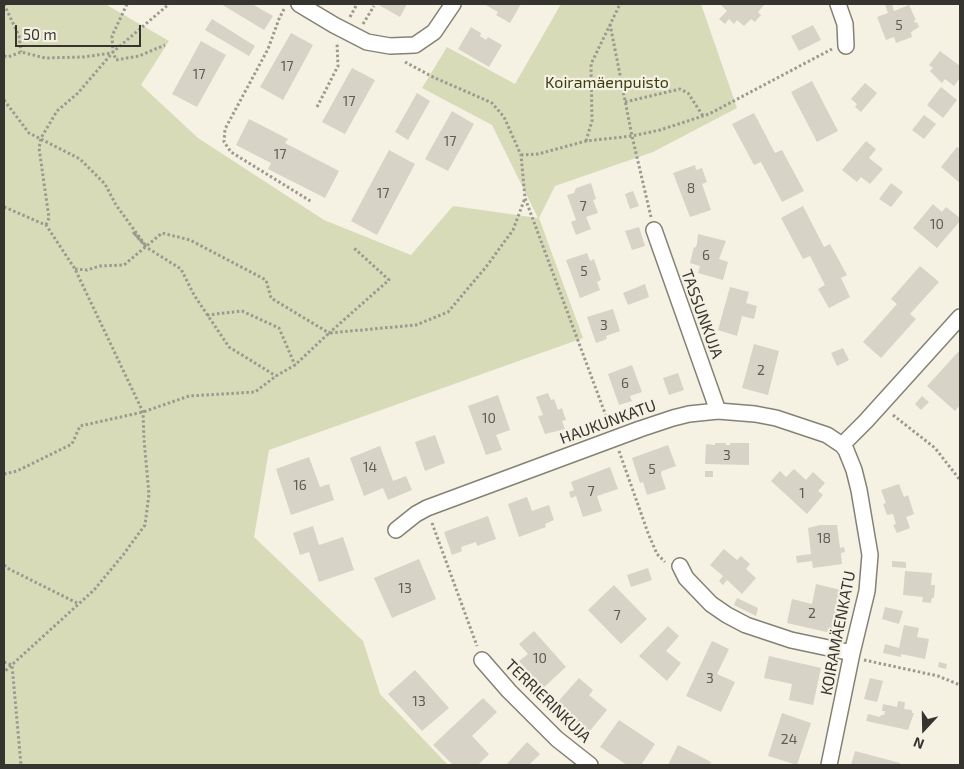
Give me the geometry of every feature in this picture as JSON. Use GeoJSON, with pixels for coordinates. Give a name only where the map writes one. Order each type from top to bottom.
{"type":"FeatureCollection","features":[{"type":"Feature","properties":{"kind":"street"},"geometry":{"type":"LineString","coordinates":[[299,4],[342,23],[367,42],[390,46],[415,45],[434,32],[453,4]]}},
{"type":"Feature","properties":{"kind":"street"},"geometry":{"type":"LineString","coordinates":[[838,4],[845,24],[846,46]]}},
{"type":"Feature","properties":{"kind":"street","name":"TASSUNKUJA"},"geometry":{"type":"LineString","coordinates":[[654,230],[718,410]]}},
{"type":"Feature","properties":{"kind":"street"},"geometry":{"type":"LineString","coordinates":[[842,445],[880,405],[955,334],[960,317]]}},
{"type":"Feature","properties":{"kind":"street","name":"HAUKUNKATU"},"geometry":{"type":"LineString","coordinates":[[396,530],[426,508],[673,418],[718,410],[776,418],[828,435],[842,445]]}},
{"type":"Feature","properties":{"kind":"street","name":"KOIRAMÄENKATU"},"geometry":{"type":"LineString","coordinates":[[830,765],[867,591],[870,556],[860,490],[846,450],[842,445]]}},
{"type":"Feature","properties":{"kind":"street"},"geometry":{"type":"LineString","coordinates":[[680,566],[686,578],[699,592],[727,615],[739,622],[769,634],[852,655]]}},
{"type":"Feature","properties":{"kind":"street","name":"TERRIERINKUJA"},"geometry":{"type":"LineString","coordinates":[[482,660],[509,691],[544,726],[590,765]]}},
{"type":"Feature","properties":{"kind":"path"},"geometry":{"type":"LineString","coordinates":[[4,4],[19,36],[21,52]]}},
{"type":"Feature","properties":{"kind":"path"},"geometry":{"type":"LineString","coordinates":[[127,4],[112,36],[113,52],[116,60],[139,56],[165,45]]}},
{"type":"Feature","properties":{"kind":"path"},"geometry":{"type":"LineString","coordinates":[[46,225],[49,218],[39,148],[41,138],[57,111],[78,93],[113,52],[169,4]]}},
{"type":"Feature","properties":{"kind":"path"},"geometry":{"type":"LineString","coordinates":[[287,4],[279,19],[268,49],[224,129],[224,142],[231,152],[312,202]]}},
{"type":"Feature","properties":{"kind":"path"},"geometry":{"type":"LineString","coordinates":[[317,108],[338,66],[342,23],[357,4]]}},
{"type":"Feature","properties":{"kind":"path"},"geometry":{"type":"LineString","coordinates":[[586,141],[592,121],[591,64],[620,4]]}},
{"type":"Feature","properties":{"kind":"path"},"geometry":{"type":"LineString","coordinates":[[362,27],[374,6]]}},
{"type":"Feature","properties":{"kind":"path"},"geometry":{"type":"LineString","coordinates":[[610,24],[632,136],[654,230]]}},
{"type":"Feature","properties":{"kind":"path"},"geometry":{"type":"LineString","coordinates":[[521,155],[538,154],[586,141],[632,136],[660,130],[703,116],[832,49],[846,46]]}},
{"type":"Feature","properties":{"kind":"path"},"geometry":{"type":"LineString","coordinates":[[4,56],[8,57],[21,52],[44,58],[83,57],[113,52]]}},
{"type":"Feature","properties":{"kind":"path"},"geometry":{"type":"LineString","coordinates":[[404,62],[433,77],[492,102],[504,117],[521,155],[525,198],[657,554],[668,564],[680,566]]}},
{"type":"Feature","properties":{"kind":"path"},"geometry":{"type":"LineString","coordinates":[[625,102],[680,90],[688,93],[703,116]]}},
{"type":"Feature","properties":{"kind":"path"},"geometry":{"type":"LineString","coordinates":[[4,100],[29,133],[80,159],[105,184],[116,205],[146,246]]}},
{"type":"Feature","properties":{"kind":"path"},"geometry":{"type":"LineString","coordinates":[[76,269],[87,270],[100,266],[124,264],[162,233],[190,240],[266,280],[271,298],[329,333],[416,325],[448,312],[486,268],[513,230],[525,198]]}},
{"type":"Feature","properties":{"kind":"path"},"geometry":{"type":"LineString","coordinates":[[4,207],[46,225],[76,269],[143,412],[149,494],[145,525],[94,590],[4,672]]}},
{"type":"Feature","properties":{"kind":"path"},"geometry":{"type":"LineString","coordinates":[[146,246],[134,232],[146,247],[181,269],[194,295],[229,347],[276,376]]}},
{"type":"Feature","properties":{"kind":"path"},"geometry":{"type":"LineString","coordinates":[[4,474],[17,471],[72,444],[80,426],[143,412],[189,396],[255,392],[276,376],[295,365],[389,280],[354,248]]}},
{"type":"Feature","properties":{"kind":"path"},"geometry":{"type":"LineString","coordinates":[[207,315],[242,311],[279,328],[295,365]]}},
{"type":"Feature","properties":{"kind":"path"},"geometry":{"type":"LineString","coordinates":[[880,405],[935,448],[960,480]]}},
{"type":"Feature","properties":{"kind":"path"},"geometry":{"type":"LineString","coordinates":[[426,508],[482,660]]}},
{"type":"Feature","properties":{"kind":"path"},"geometry":{"type":"LineString","coordinates":[[4,565],[79,604]]}},
{"type":"Feature","properties":{"kind":"path"},"geometry":{"type":"LineString","coordinates":[[852,655],[938,676],[960,684]]}},
{"type":"Feature","properties":{"kind":"path"},"geometry":{"type":"LineString","coordinates":[[4,662],[12,665]]}},
{"type":"Feature","properties":{"kind":"path"},"geometry":{"type":"LineString","coordinates":[[12,665],[21,765]]}},
{"type":"Feature","properties":{"kind":"green space","name":"Koiramäenpuisto"},"geometry":{"type":"Polygon","coordinates":[[[4,4],[105,4],[169,41],[141,85],[198,138],[324,220],[411,255],[453,206],[538,218],[492,125],[422,88],[447,47],[515,84],[561,4],[701,4],[737,108],[653,152],[555,186],[539,218],[583,338],[269,450],[254,537],[363,641],[380,694],[448,765],[4,765],[4,4]]]}},
{"type":"Feature","properties":{"kind":"building"},"geometry":{"type":"Polygon","coordinates":[[[221,4],[252,4],[273,16],[264,30],[221,4]]]}},
{"type":"Feature","properties":{"kind":"building"},"geometry":{"type":"Polygon","coordinates":[[[377,4],[407,4],[400,17],[377,4]]]}},
{"type":"Feature","properties":{"kind":"building"},"geometry":{"type":"Polygon","coordinates":[[[484,4],[521,4],[510,23],[496,15],[498,12],[484,4]]]}},
{"type":"Feature","properties":{"kind":"building"},"geometry":{"type":"Polygon","coordinates":[[[720,4],[765,4],[758,12],[761,15],[755,22],[751,19],[744,26],[737,20],[734,24],[729,19],[725,24],[719,19],[727,11],[720,4]]]}},
{"type":"Feature","properties":{"kind":"building"},"geometry":{"type":"Polygon","coordinates":[[[885,4],[892,4],[894,11],[909,5],[916,20],[914,20],[915,23],[917,22],[919,27],[911,32],[912,37],[896,43],[894,37],[886,40],[877,17],[888,13],[885,4]]]}},
{"type":"Feature","properties":{"kind":"building"},"geometry":{"type":"Polygon","coordinates":[[[212,19],[255,46],[249,56],[205,30],[212,19]]]}},
{"type":"Feature","properties":{"kind":"building"},"geometry":{"type":"Polygon","coordinates":[[[813,25],[821,40],[799,51],[791,36],[813,25]]]}},
{"type":"Feature","properties":{"kind":"building"},"geometry":{"type":"Polygon","coordinates":[[[471,27],[481,33],[480,36],[486,40],[488,37],[502,45],[489,67],[458,49],[471,27]]]}},
{"type":"Feature","properties":{"kind":"building"},"geometry":{"type":"Polygon","coordinates":[[[291,33],[313,45],[283,100],[260,87],[291,33]]]}},
{"type":"Feature","properties":{"kind":"building"},"geometry":{"type":"Polygon","coordinates":[[[201,41],[226,55],[197,107],[172,94],[201,41]]]}},
{"type":"Feature","properties":{"kind":"building"},"geometry":{"type":"Polygon","coordinates":[[[940,51],[960,66],[960,78],[954,86],[945,79],[942,83],[930,71],[933,68],[929,65],[940,51]]]}},
{"type":"Feature","properties":{"kind":"building"},"geometry":{"type":"Polygon","coordinates":[[[352,68],[375,80],[345,134],[322,122],[352,68]]]}},
{"type":"Feature","properties":{"kind":"building"},"geometry":{"type":"Polygon","coordinates":[[[812,81],[838,131],[817,142],[791,92],[812,81]]]}},
{"type":"Feature","properties":{"kind":"building"},"geometry":{"type":"Polygon","coordinates":[[[865,83],[877,93],[861,112],[855,107],[857,104],[851,99],[865,83]]]}},
{"type":"Feature","properties":{"kind":"building"},"geometry":{"type":"Polygon","coordinates":[[[941,87],[957,100],[943,118],[927,105],[941,87]]]}},
{"type":"Feature","properties":{"kind":"building"},"geometry":{"type":"Polygon","coordinates":[[[417,93],[430,101],[408,140],[395,132],[417,93]]]}},
{"type":"Feature","properties":{"kind":"building"},"geometry":{"type":"Polygon","coordinates":[[[452,111],[474,124],[448,171],[425,159],[452,111]]]}},
{"type":"Feature","properties":{"kind":"building"},"geometry":{"type":"Polygon","coordinates":[[[754,113],[775,153],[782,150],[804,191],[782,202],[761,162],[754,165],[732,124],[754,113]]]}},
{"type":"Feature","properties":{"kind":"building"},"geometry":{"type":"Polygon","coordinates":[[[924,115],[936,124],[924,139],[912,130],[924,115]]]}},
{"type":"Feature","properties":{"kind":"building"},"geometry":{"type":"Polygon","coordinates":[[[249,119],[288,139],[285,143],[339,171],[325,198],[268,169],[271,163],[236,145],[249,119]]]}},
{"type":"Feature","properties":{"kind":"building"},"geometry":{"type":"Polygon","coordinates":[[[866,141],[876,149],[869,158],[883,169],[870,184],[861,177],[857,182],[842,170],[866,141]]]}},
{"type":"Feature","properties":{"kind":"building"},"geometry":{"type":"Polygon","coordinates":[[[957,147],[960,149],[960,183],[941,167],[957,147]]]}},
{"type":"Feature","properties":{"kind":"building"},"geometry":{"type":"Polygon","coordinates":[[[389,150],[415,164],[377,235],[351,221],[389,150]]]}},
{"type":"Feature","properties":{"kind":"building"},"geometry":{"type":"Polygon","coordinates":[[[695,165],[696,170],[702,168],[707,182],[702,184],[711,210],[690,217],[673,173],[695,165]]]}},
{"type":"Feature","properties":{"kind":"building"},"geometry":{"type":"Polygon","coordinates":[[[591,183],[596,199],[593,200],[598,213],[586,217],[591,229],[576,235],[571,222],[576,220],[567,195],[574,193],[576,188],[591,183]]]}},
{"type":"Feature","properties":{"kind":"building"},"geometry":{"type":"Polygon","coordinates":[[[891,183],[903,192],[891,207],[879,199],[891,183]]]}},
{"type":"Feature","properties":{"kind":"building"},"geometry":{"type":"Polygon","coordinates":[[[633,191],[639,206],[630,209],[625,194],[633,191]]]}},
{"type":"Feature","properties":{"kind":"building"},"geometry":{"type":"Polygon","coordinates":[[[933,204],[942,212],[946,207],[960,218],[960,221],[937,248],[913,228],[933,204]]]}},
{"type":"Feature","properties":{"kind":"building"},"geometry":{"type":"Polygon","coordinates":[[[803,206],[824,247],[830,244],[847,275],[841,278],[850,297],[829,308],[818,289],[825,285],[810,256],[803,259],[781,218],[803,206]]]}},
{"type":"Feature","properties":{"kind":"building"},"geometry":{"type":"Polygon","coordinates":[[[639,227],[645,246],[632,250],[625,231],[639,227]]]}},
{"type":"Feature","properties":{"kind":"building"},"geometry":{"type":"Polygon","coordinates":[[[698,234],[726,241],[719,259],[728,262],[723,280],[698,273],[700,266],[690,263],[694,247],[697,244],[698,234]]]}},
{"type":"Feature","properties":{"kind":"building"},"geometry":{"type":"Polygon","coordinates":[[[587,253],[590,261],[594,259],[601,280],[597,282],[600,290],[580,298],[566,260],[587,253]]]}},
{"type":"Feature","properties":{"kind":"building"},"geometry":{"type":"Polygon","coordinates":[[[920,266],[939,282],[910,314],[916,319],[881,358],[863,342],[897,304],[891,299],[920,266]]]}},
{"type":"Feature","properties":{"kind":"building"},"geometry":{"type":"Polygon","coordinates":[[[645,284],[649,297],[628,305],[623,293],[645,284]]]}},
{"type":"Feature","properties":{"kind":"building"},"geometry":{"type":"Polygon","coordinates":[[[730,287],[749,292],[746,303],[757,306],[754,319],[742,316],[737,336],[718,330],[730,287]]]}},
{"type":"Feature","properties":{"kind":"building"},"geometry":{"type":"Polygon","coordinates":[[[613,309],[620,331],[606,336],[607,339],[596,343],[587,317],[613,309]]]}},
{"type":"Feature","properties":{"kind":"building"},"geometry":{"type":"Polygon","coordinates":[[[754,344],[779,351],[768,395],[742,388],[754,344]]]}},
{"type":"Feature","properties":{"kind":"building"},"geometry":{"type":"Polygon","coordinates":[[[843,348],[849,360],[837,366],[831,353],[843,348]]]}},
{"type":"Feature","properties":{"kind":"building"},"geometry":{"type":"Polygon","coordinates":[[[960,350],[960,405],[955,411],[927,386],[960,350]]]}},
{"type":"Feature","properties":{"kind":"building"},"geometry":{"type":"Polygon","coordinates":[[[632,365],[642,392],[630,396],[632,401],[619,405],[608,374],[632,365]]]}},
{"type":"Feature","properties":{"kind":"building"},"geometry":{"type":"Polygon","coordinates":[[[678,373],[684,390],[669,395],[663,378],[678,373]]]}},
{"type":"Feature","properties":{"kind":"building"},"geometry":{"type":"Polygon","coordinates":[[[548,393],[551,400],[554,399],[558,410],[562,408],[566,420],[562,421],[565,429],[545,434],[538,416],[543,415],[536,397],[548,393]]]}},
{"type":"Feature","properties":{"kind":"building"},"geometry":{"type":"Polygon","coordinates":[[[498,395],[510,430],[496,435],[502,450],[486,455],[468,406],[498,395]]]}},
{"type":"Feature","properties":{"kind":"building"},"geometry":{"type":"Polygon","coordinates":[[[922,396],[929,402],[921,410],[915,404],[922,396]]]}},
{"type":"Feature","properties":{"kind":"building"},"geometry":{"type":"Polygon","coordinates":[[[435,435],[445,463],[425,471],[415,442],[435,435]]]}},
{"type":"Feature","properties":{"kind":"building"},"geometry":{"type":"Polygon","coordinates":[[[715,443],[730,445],[730,443],[749,443],[749,465],[705,464],[706,444],[715,445],[715,443]]]}},
{"type":"Feature","properties":{"kind":"building"},"geometry":{"type":"Polygon","coordinates":[[[668,445],[676,466],[662,471],[661,474],[666,489],[647,495],[643,482],[640,483],[632,458],[668,445]]]}},
{"type":"Feature","properties":{"kind":"building"},"geometry":{"type":"Polygon","coordinates":[[[380,446],[393,481],[406,476],[412,490],[388,500],[383,488],[364,496],[350,458],[380,446]]]}},
{"type":"Feature","properties":{"kind":"building"},"geometry":{"type":"Polygon","coordinates":[[[309,457],[320,487],[329,484],[334,500],[291,515],[276,469],[309,457]]]}},
{"type":"Feature","properties":{"kind":"building"},"geometry":{"type":"Polygon","coordinates":[[[610,467],[618,489],[597,496],[602,511],[583,517],[576,496],[571,498],[569,492],[574,490],[571,482],[610,467]]]}},
{"type":"Feature","properties":{"kind":"building"},"geometry":{"type":"Polygon","coordinates":[[[794,469],[806,480],[813,472],[825,483],[818,491],[823,495],[807,514],[771,481],[780,471],[786,477],[794,469]]]}},
{"type":"Feature","properties":{"kind":"building"},"geometry":{"type":"Polygon","coordinates":[[[705,471],[713,471],[713,477],[705,477],[705,471]]]}},
{"type":"Feature","properties":{"kind":"building"},"geometry":{"type":"Polygon","coordinates":[[[899,484],[904,497],[908,495],[914,514],[906,517],[910,528],[897,533],[893,525],[896,524],[893,514],[887,515],[883,504],[886,503],[881,490],[899,484]]]}},
{"type":"Feature","properties":{"kind":"building"},"geometry":{"type":"Polygon","coordinates":[[[527,497],[532,511],[549,505],[554,520],[545,524],[546,527],[519,537],[508,504],[527,497]]]}},
{"type":"Feature","properties":{"kind":"building"},"geometry":{"type":"Polygon","coordinates":[[[488,516],[496,539],[477,546],[476,542],[461,547],[462,551],[452,555],[444,532],[488,516]]]}},
{"type":"Feature","properties":{"kind":"building"},"geometry":{"type":"Polygon","coordinates":[[[820,525],[837,525],[840,548],[844,547],[845,552],[841,553],[842,564],[813,568],[812,561],[797,563],[796,556],[811,554],[808,528],[820,525]]]}},
{"type":"Feature","properties":{"kind":"building"},"geometry":{"type":"Polygon","coordinates":[[[313,526],[319,545],[343,537],[354,570],[319,582],[309,552],[300,555],[293,533],[313,526]]]}},
{"type":"Feature","properties":{"kind":"building"},"geometry":{"type":"Polygon","coordinates":[[[724,549],[737,560],[741,556],[750,564],[746,569],[756,578],[742,594],[727,580],[723,585],[719,581],[723,576],[710,565],[724,549]]]}},
{"type":"Feature","properties":{"kind":"building"},"geometry":{"type":"Polygon","coordinates":[[[419,559],[436,599],[392,618],[374,578],[419,559]]]}},
{"type":"Feature","properties":{"kind":"building"},"geometry":{"type":"Polygon","coordinates":[[[892,561],[906,562],[906,568],[892,567],[892,561]]]}},
{"type":"Feature","properties":{"kind":"building"},"geometry":{"type":"Polygon","coordinates":[[[648,568],[652,580],[631,587],[627,575],[648,568]]]}},
{"type":"Feature","properties":{"kind":"building"},"geometry":{"type":"Polygon","coordinates":[[[905,571],[932,573],[931,585],[935,585],[934,598],[932,598],[931,603],[922,602],[923,597],[903,595],[905,571]]]}},
{"type":"Feature","properties":{"kind":"building"},"geometry":{"type":"Polygon","coordinates":[[[816,584],[841,590],[831,633],[787,623],[792,599],[812,604],[816,584]]]}},
{"type":"Feature","properties":{"kind":"building"},"geometry":{"type":"Polygon","coordinates":[[[614,585],[647,619],[621,644],[588,610],[614,585]]]}},
{"type":"Feature","properties":{"kind":"building"},"geometry":{"type":"Polygon","coordinates":[[[737,598],[758,608],[756,616],[734,605],[737,598]]]}},
{"type":"Feature","properties":{"kind":"building"},"geometry":{"type":"Polygon","coordinates":[[[885,607],[903,611],[899,624],[882,619],[885,607]]]}},
{"type":"Feature","properties":{"kind":"building"},"geometry":{"type":"Polygon","coordinates":[[[904,625],[919,628],[917,637],[929,639],[925,659],[901,654],[901,657],[883,653],[885,644],[899,648],[904,625]]]}},
{"type":"Feature","properties":{"kind":"building"},"geometry":{"type":"Polygon","coordinates":[[[668,626],[679,636],[666,651],[681,663],[667,681],[639,656],[668,626]]]}},
{"type":"Feature","properties":{"kind":"building"},"geometry":{"type":"Polygon","coordinates":[[[534,631],[566,667],[543,688],[519,661],[528,654],[519,644],[534,631]]]}},
{"type":"Feature","properties":{"kind":"building"},"geometry":{"type":"Polygon","coordinates":[[[712,641],[729,649],[717,674],[735,682],[721,712],[686,696],[712,641]]]}},
{"type":"Feature","properties":{"kind":"building"},"geometry":{"type":"Polygon","coordinates":[[[769,656],[821,668],[813,705],[789,700],[792,684],[764,678],[769,656]]]}},
{"type":"Feature","properties":{"kind":"building"},"geometry":{"type":"Polygon","coordinates":[[[939,662],[947,664],[946,669],[938,667],[939,662]]]}},
{"type":"Feature","properties":{"kind":"building"},"geometry":{"type":"Polygon","coordinates":[[[415,670],[449,708],[422,731],[388,694],[415,670]]]}},
{"type":"Feature","properties":{"kind":"building"},"geometry":{"type":"Polygon","coordinates":[[[579,678],[593,690],[589,695],[607,710],[588,733],[555,705],[579,678]]]}},
{"type":"Feature","properties":{"kind":"building"},"geometry":{"type":"Polygon","coordinates":[[[870,678],[883,681],[877,702],[864,699],[870,678]]]}},
{"type":"Feature","properties":{"kind":"building"},"geometry":{"type":"Polygon","coordinates":[[[483,698],[497,712],[472,736],[489,754],[478,765],[453,765],[433,745],[483,698]]]}},
{"type":"Feature","properties":{"kind":"building"},"geometry":{"type":"Polygon","coordinates":[[[898,701],[905,702],[904,709],[912,710],[912,713],[914,713],[908,730],[866,721],[868,714],[880,717],[884,715],[885,711],[882,711],[883,704],[897,707],[898,701]]]}},
{"type":"Feature","properties":{"kind":"building"},"geometry":{"type":"Polygon","coordinates":[[[782,713],[811,723],[797,765],[768,756],[782,713]]]}},
{"type":"Feature","properties":{"kind":"building"},"geometry":{"type":"Polygon","coordinates":[[[619,720],[655,744],[641,765],[627,765],[600,747],[619,720]]]}},
{"type":"Feature","properties":{"kind":"building"},"geometry":{"type":"Polygon","coordinates":[[[527,742],[540,754],[529,765],[506,765],[527,742]]]}},
{"type":"Feature","properties":{"kind":"building"},"geometry":{"type":"Polygon","coordinates":[[[678,745],[711,762],[710,765],[668,765],[678,745]]]}},
{"type":"Feature","properties":{"kind":"building"},"geometry":{"type":"Polygon","coordinates":[[[855,751],[900,763],[900,765],[851,765],[855,751]]]}}]}
